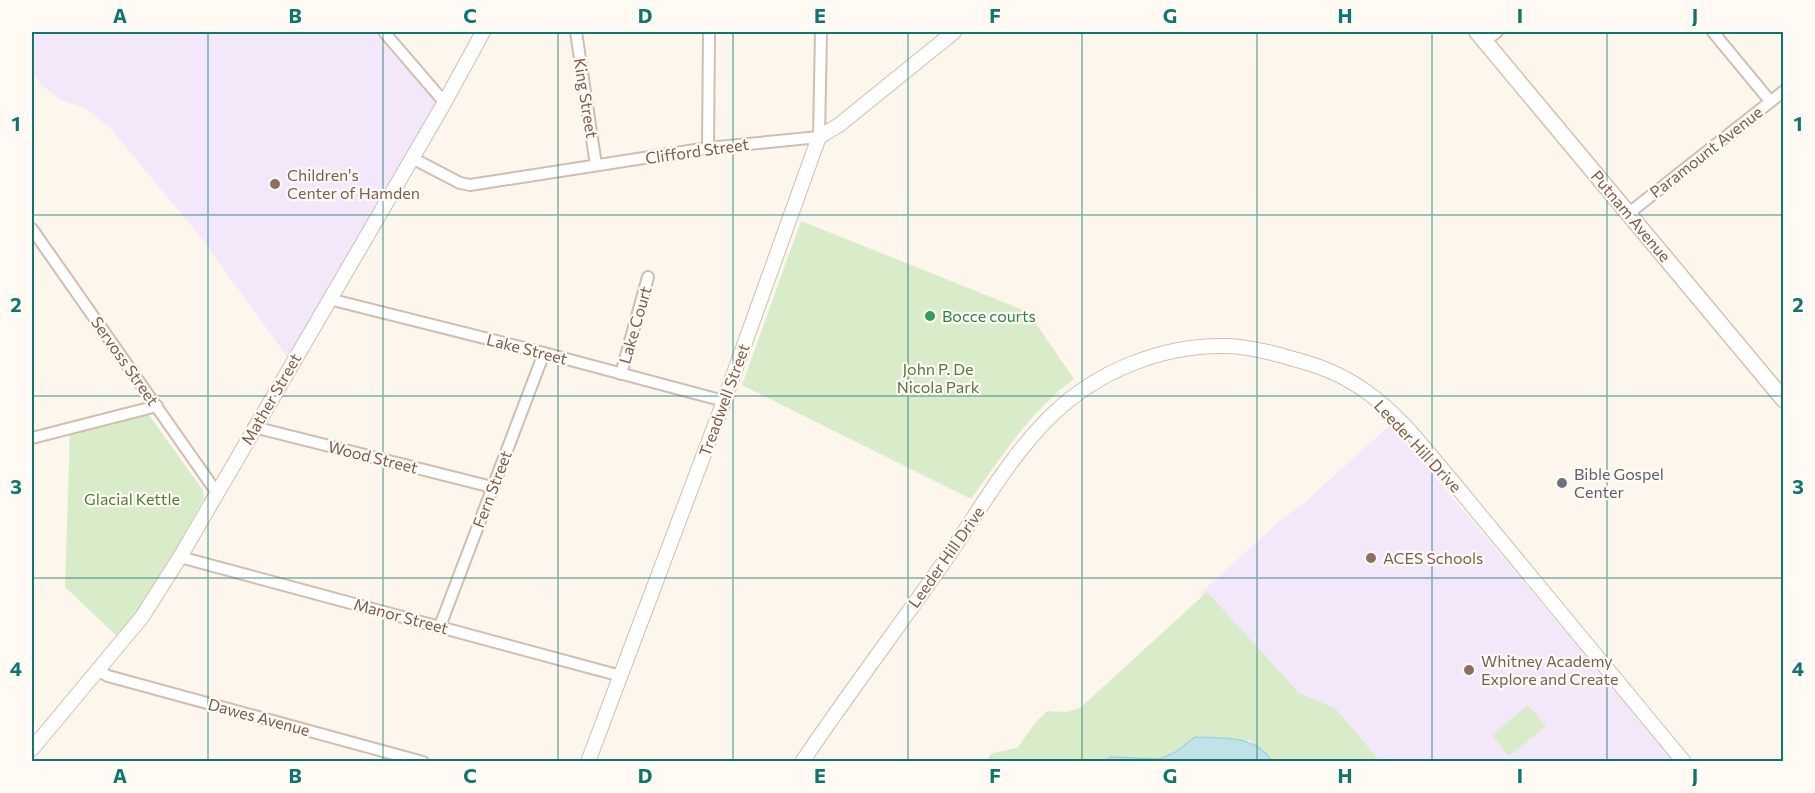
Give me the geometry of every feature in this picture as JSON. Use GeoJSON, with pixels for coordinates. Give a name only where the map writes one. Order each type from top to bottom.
{"type":"FeatureCollection","features":[{"type":"Feature","properties":{"kind":"main road","name":"Putnam Avenue"},"geometry":{"type":"LineString","coordinates":[[1487,35],[1629,213],[1780,390]]}},
{"type":"Feature","properties":{"kind":"street"},"geometry":{"type":"LineString","coordinates":[[384,32],[445,103]]}},
{"type":"Feature","properties":{"kind":"street","name":"Mather Street"},"geometry":{"type":"LineString","coordinates":[[32,749],[142,617],[180,557],[445,103],[483,32]]}},
{"type":"Feature","properties":{"kind":"street","name":"King Street"},"geometry":{"type":"LineString","coordinates":[[576,32],[596,165]]}},
{"type":"Feature","properties":{"kind":"street"},"geometry":{"type":"LineString","coordinates":[[708,148],[709,32]]}},
{"type":"Feature","properties":{"kind":"street","name":"Treadwell Street"},"geometry":{"type":"LineString","coordinates":[[588,762],[724,400],[819,137],[821,32]]}},
{"type":"Feature","properties":{"kind":"street","name":"Clifford Street"},"geometry":{"type":"LineString","coordinates":[[412,158],[460,183],[470,185],[708,148],[819,137],[839,126],[954,32]]}},
{"type":"Feature","properties":{"kind":"street"},"geometry":{"type":"LineString","coordinates":[[1713,32],[1770,101]]}},
{"type":"Feature","properties":{"kind":"street","name":"Paramount Avenue"},"geometry":{"type":"LineString","coordinates":[[1629,213],[1784,90]]}},
{"type":"Feature","properties":{"kind":"street","name":"Servoss Street"},"geometry":{"type":"LineString","coordinates":[[32,229],[217,493]]}},
{"type":"Feature","properties":{"kind":"street","name":"Lake Court"},"geometry":{"type":"LineString","coordinates":[[621,374],[648,277]]}},
{"type":"Feature","properties":{"kind":"street","name":"Lake Street"},"geometry":{"type":"LineString","coordinates":[[329,299],[724,400]]}},
{"type":"Feature","properties":{"kind":"street","name":"Leeder Hill Drive"},"geometry":{"type":"LineString","coordinates":[[802,762],[1020,451],[1051,416],[1099,380],[1133,363],[1180,350],[1228,346],[1260,350],[1325,368],[1382,403],[1452,481],[1684,762]]}},
{"type":"Feature","properties":{"kind":"street","name":"Fern Street"},"geometry":{"type":"LineString","coordinates":[[440,626],[544,353]]}},
{"type":"Feature","properties":{"kind":"street"},"geometry":{"type":"LineString","coordinates":[[32,438],[157,406]]}},
{"type":"Feature","properties":{"kind":"street","name":"Wood Street"},"geometry":{"type":"LineString","coordinates":[[254,427],[492,487]]}},
{"type":"Feature","properties":{"kind":"street","name":"Manor Street"},"geometry":{"type":"LineString","coordinates":[[180,557],[621,676]]}},
{"type":"Feature","properties":{"kind":"street","name":"Dawes Avenue"},"geometry":{"type":"LineString","coordinates":[[97,670],[108,676],[423,762]]}},
{"type":"Feature","properties":{"kind":"shaded area","name":"Children's Center of Hamden"},"geometry":{"type":"Polygon","coordinates":[[[39,32],[373,32],[442,107],[288,358],[202,239],[111,129],[87,109],[61,100],[35,77],[32,71],[32,39],[39,32]]]}},
{"type":"Feature","properties":{"kind":"shaded area","name":"ACES Schools"},"geometry":{"type":"Polygon","coordinates":[[[1390,425],[1675,761],[1366,761],[1200,594],[1279,521],[1304,503],[1390,425]]]}},
{"type":"Feature","properties":{"kind":"green space","name":"John P. De Nicola Park"},"geometry":{"type":"Polygon","coordinates":[[[801,221],[1028,312],[1074,379],[1030,420],[971,499],[742,385],[801,221]]]}},
{"type":"Feature","properties":{"kind":"green space","name":"Glacial Kettle"},"geometry":{"type":"Polygon","coordinates":[[[148,414],[203,490],[204,498],[156,585],[119,638],[65,587],[70,432],[148,414]]]}},
{"type":"Feature","properties":{"kind":"green space"},"geometry":{"type":"Polygon","coordinates":[[[1207,592],[1299,693],[1336,709],[1380,761],[1272,761],[1266,752],[1249,740],[1182,745],[1174,753],[1160,759],[1111,757],[1104,762],[985,762],[992,753],[1017,748],[1047,711],[1065,712],[1080,708],[1207,592]]]}},
{"type":"Feature","properties":{"kind":"green space"},"geometry":{"type":"Polygon","coordinates":[[[1528,705],[1546,726],[1509,756],[1492,735],[1528,705]]]}},
{"type":"Feature","properties":{"kind":"water"},"geometry":{"type":"Polygon","coordinates":[[[1195,737],[1228,738],[1248,742],[1265,752],[1272,761],[1104,761],[1111,757],[1160,759],[1174,753],[1195,737]]]}},
{"type":"Feature","properties":{"kind":"place","name":"Children's Center of Hamden"},"geometry":{"type":"Point","coordinates":[275,184]}},
{"type":"Feature","properties":{"kind":"place","name":"Bocce courts"},"geometry":{"type":"Point","coordinates":[930,316]}},
{"type":"Feature","properties":{"kind":"place","name":"Bible Gospel Center"},"geometry":{"type":"Point","coordinates":[1562,483]}},
{"type":"Feature","properties":{"kind":"place","name":"ACES Schools"},"geometry":{"type":"Point","coordinates":[1371,558]}},
{"type":"Feature","properties":{"kind":"place","name":"Whitney Academy Explore and Create"},"geometry":{"type":"Point","coordinates":[1469,670]}}]}
